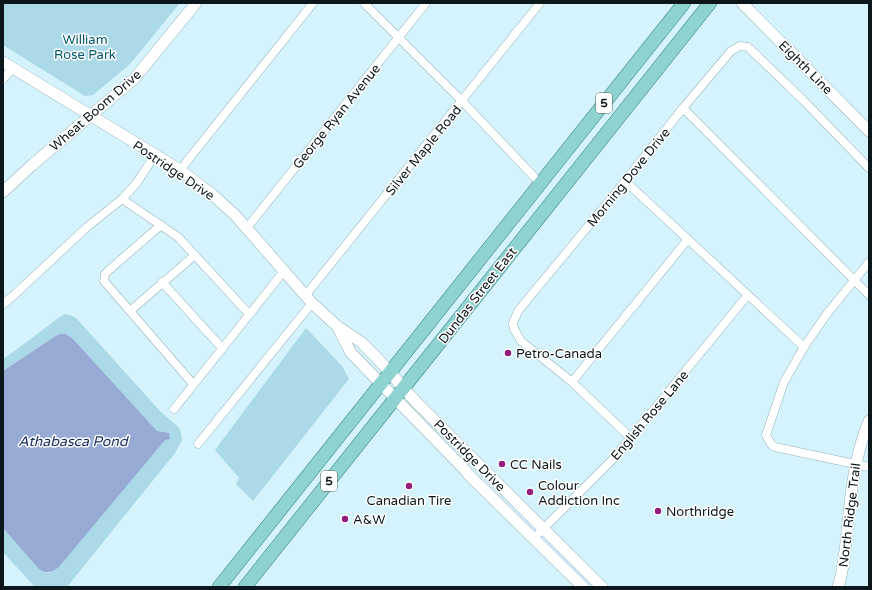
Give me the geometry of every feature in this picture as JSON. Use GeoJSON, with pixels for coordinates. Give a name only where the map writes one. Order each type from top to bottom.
{"type":"FeatureCollection","features":[{"type":"Feature","properties":{"kind":"main road","name":"Dundas Street East"},"geometry":{"type":"LineString","coordinates":[[220,587],[684,3]]}},
{"type":"Feature","properties":{"kind":"main road","name":"Dundas Street East"},"geometry":{"type":"LineString","coordinates":[[245,587],[710,3]]}},
{"type":"Feature","properties":{"kind":"street","name":"Wheat Boom Drive"},"geometry":{"type":"LineString","coordinates":[[3,192],[32,165],[134,79],[196,3]]}},
{"type":"Feature","properties":{"kind":"street"},"geometry":{"type":"LineString","coordinates":[[180,170],[313,3]]}},
{"type":"Feature","properties":{"kind":"street"},"geometry":{"type":"LineString","coordinates":[[364,3],[462,101],[540,184]]}},
{"type":"Feature","properties":{"kind":"street","name":"George Ryan Avenue"},"geometry":{"type":"LineString","coordinates":[[246,229],[426,3]]}},
{"type":"Feature","properties":{"kind":"street","name":"Silver Maple Road"},"geometry":{"type":"LineString","coordinates":[[198,444],[462,101],[540,3]]}},
{"type":"Feature","properties":{"kind":"street","name":"Eighth Line"},"geometry":{"type":"LineString","coordinates":[[742,3],[869,131]]}},
{"type":"Feature","properties":{"kind":"street","name":"Morning Dove Drive"},"geometry":{"type":"LineString","coordinates":[[631,438],[572,382],[521,341],[514,329],[513,323],[518,311],[683,108],[734,48],[740,46],[748,47],[804,101],[869,168]]}},
{"type":"Feature","properties":{"kind":"street","name":"Postridge Drive"},"geometry":{"type":"LineString","coordinates":[[3,62],[180,170],[213,194],[235,215],[308,300],[337,326],[361,342],[416,402],[602,587]]}},
{"type":"Feature","properties":{"kind":"street"},"geometry":{"type":"LineString","coordinates":[[3,79],[13,68]]}},
{"type":"Feature","properties":{"kind":"street"},"geometry":{"type":"LineString","coordinates":[[683,108],[869,295]]}},
{"type":"Feature","properties":{"kind":"street"},"geometry":{"type":"LineString","coordinates":[[3,304],[87,227],[122,199],[136,184],[155,155]]}},
{"type":"Feature","properties":{"kind":"street"},"geometry":{"type":"LineString","coordinates":[[625,181],[804,348]]}},
{"type":"Feature","properties":{"kind":"street"},"geometry":{"type":"LineString","coordinates":[[122,199],[178,237],[249,314]]}},
{"type":"Feature","properties":{"kind":"street"},"geometry":{"type":"LineString","coordinates":[[161,225],[105,274],[104,278],[106,285],[194,384]]}},
{"type":"Feature","properties":{"kind":"street"},"geometry":{"type":"LineString","coordinates":[[572,382],[688,239]]}},
{"type":"Feature","properties":{"kind":"street"},"geometry":{"type":"LineString","coordinates":[[130,311],[195,255]]}},
{"type":"Feature","properties":{"kind":"street"},"geometry":{"type":"LineString","coordinates":[[869,262],[826,315],[804,348],[784,382],[766,430],[768,440],[775,447],[869,467]]}},
{"type":"Feature","properties":{"kind":"street"},"geometry":{"type":"LineString","coordinates":[[174,409],[284,271]]}},
{"type":"Feature","properties":{"kind":"street"},"geometry":{"type":"LineString","coordinates":[[162,282],[222,348]]}},
{"type":"Feature","properties":{"kind":"street","name":"English Rose Lane"},"geometry":{"type":"LineString","coordinates":[[533,539],[614,458],[747,296]]}},
{"type":"Feature","properties":{"kind":"street","name":"Postridge Drive"},"geometry":{"type":"LineString","coordinates":[[337,326],[350,353],[582,587]]}},
{"type":"Feature","properties":{"kind":"street","name":"North Ridge Trail"},"geometry":{"type":"LineString","coordinates":[[838,587],[843,566],[855,465],[859,447],[869,421]]}},
{"type":"Feature","properties":{"kind":"green space","name":"William Rose Park"},"geometry":{"type":"Polygon","coordinates":[[[3,3],[180,3],[130,64],[93,95],[85,96],[3,45],[3,3]]]}},
{"type":"Feature","properties":{"kind":"green space"},"geometry":{"type":"Polygon","coordinates":[[[65,314],[76,318],[160,411],[179,428],[182,440],[175,453],[67,587],[35,587],[3,552],[3,528],[41,570],[48,573],[56,570],[157,431],[74,340],[57,335],[3,371],[3,359],[65,314]]]}},
{"type":"Feature","properties":{"kind":"green space"},"geometry":{"type":"Polygon","coordinates":[[[306,328],[342,366],[349,379],[253,501],[236,484],[239,478],[215,450],[306,328]]]}},
{"type":"Feature","properties":{"kind":"water","name":"Athabasca Pond"},"geometry":{"type":"Polygon","coordinates":[[[66,334],[74,340],[157,431],[169,433],[170,439],[165,440],[58,568],[48,572],[38,568],[3,528],[3,371],[57,335],[66,334]]]}},
{"type":"Feature","properties":{"kind":"place","name":"Petro-Canada"},"geometry":{"type":"Point","coordinates":[508,353]}},
{"type":"Feature","properties":{"kind":"place","name":"CC Nails"},"geometry":{"type":"Point","coordinates":[502,464]}},
{"type":"Feature","properties":{"kind":"place","name":"Canadian Tire"},"geometry":{"type":"Point","coordinates":[409,486]}},
{"type":"Feature","properties":{"kind":"place","name":"Colour Addiction Inc"},"geometry":{"type":"Point","coordinates":[530,492]}},
{"type":"Feature","properties":{"kind":"place","name":"Northridge"},"geometry":{"type":"Point","coordinates":[658,511]}},
{"type":"Feature","properties":{"kind":"place","name":"A&W"},"geometry":{"type":"Point","coordinates":[345,519]}}]}
